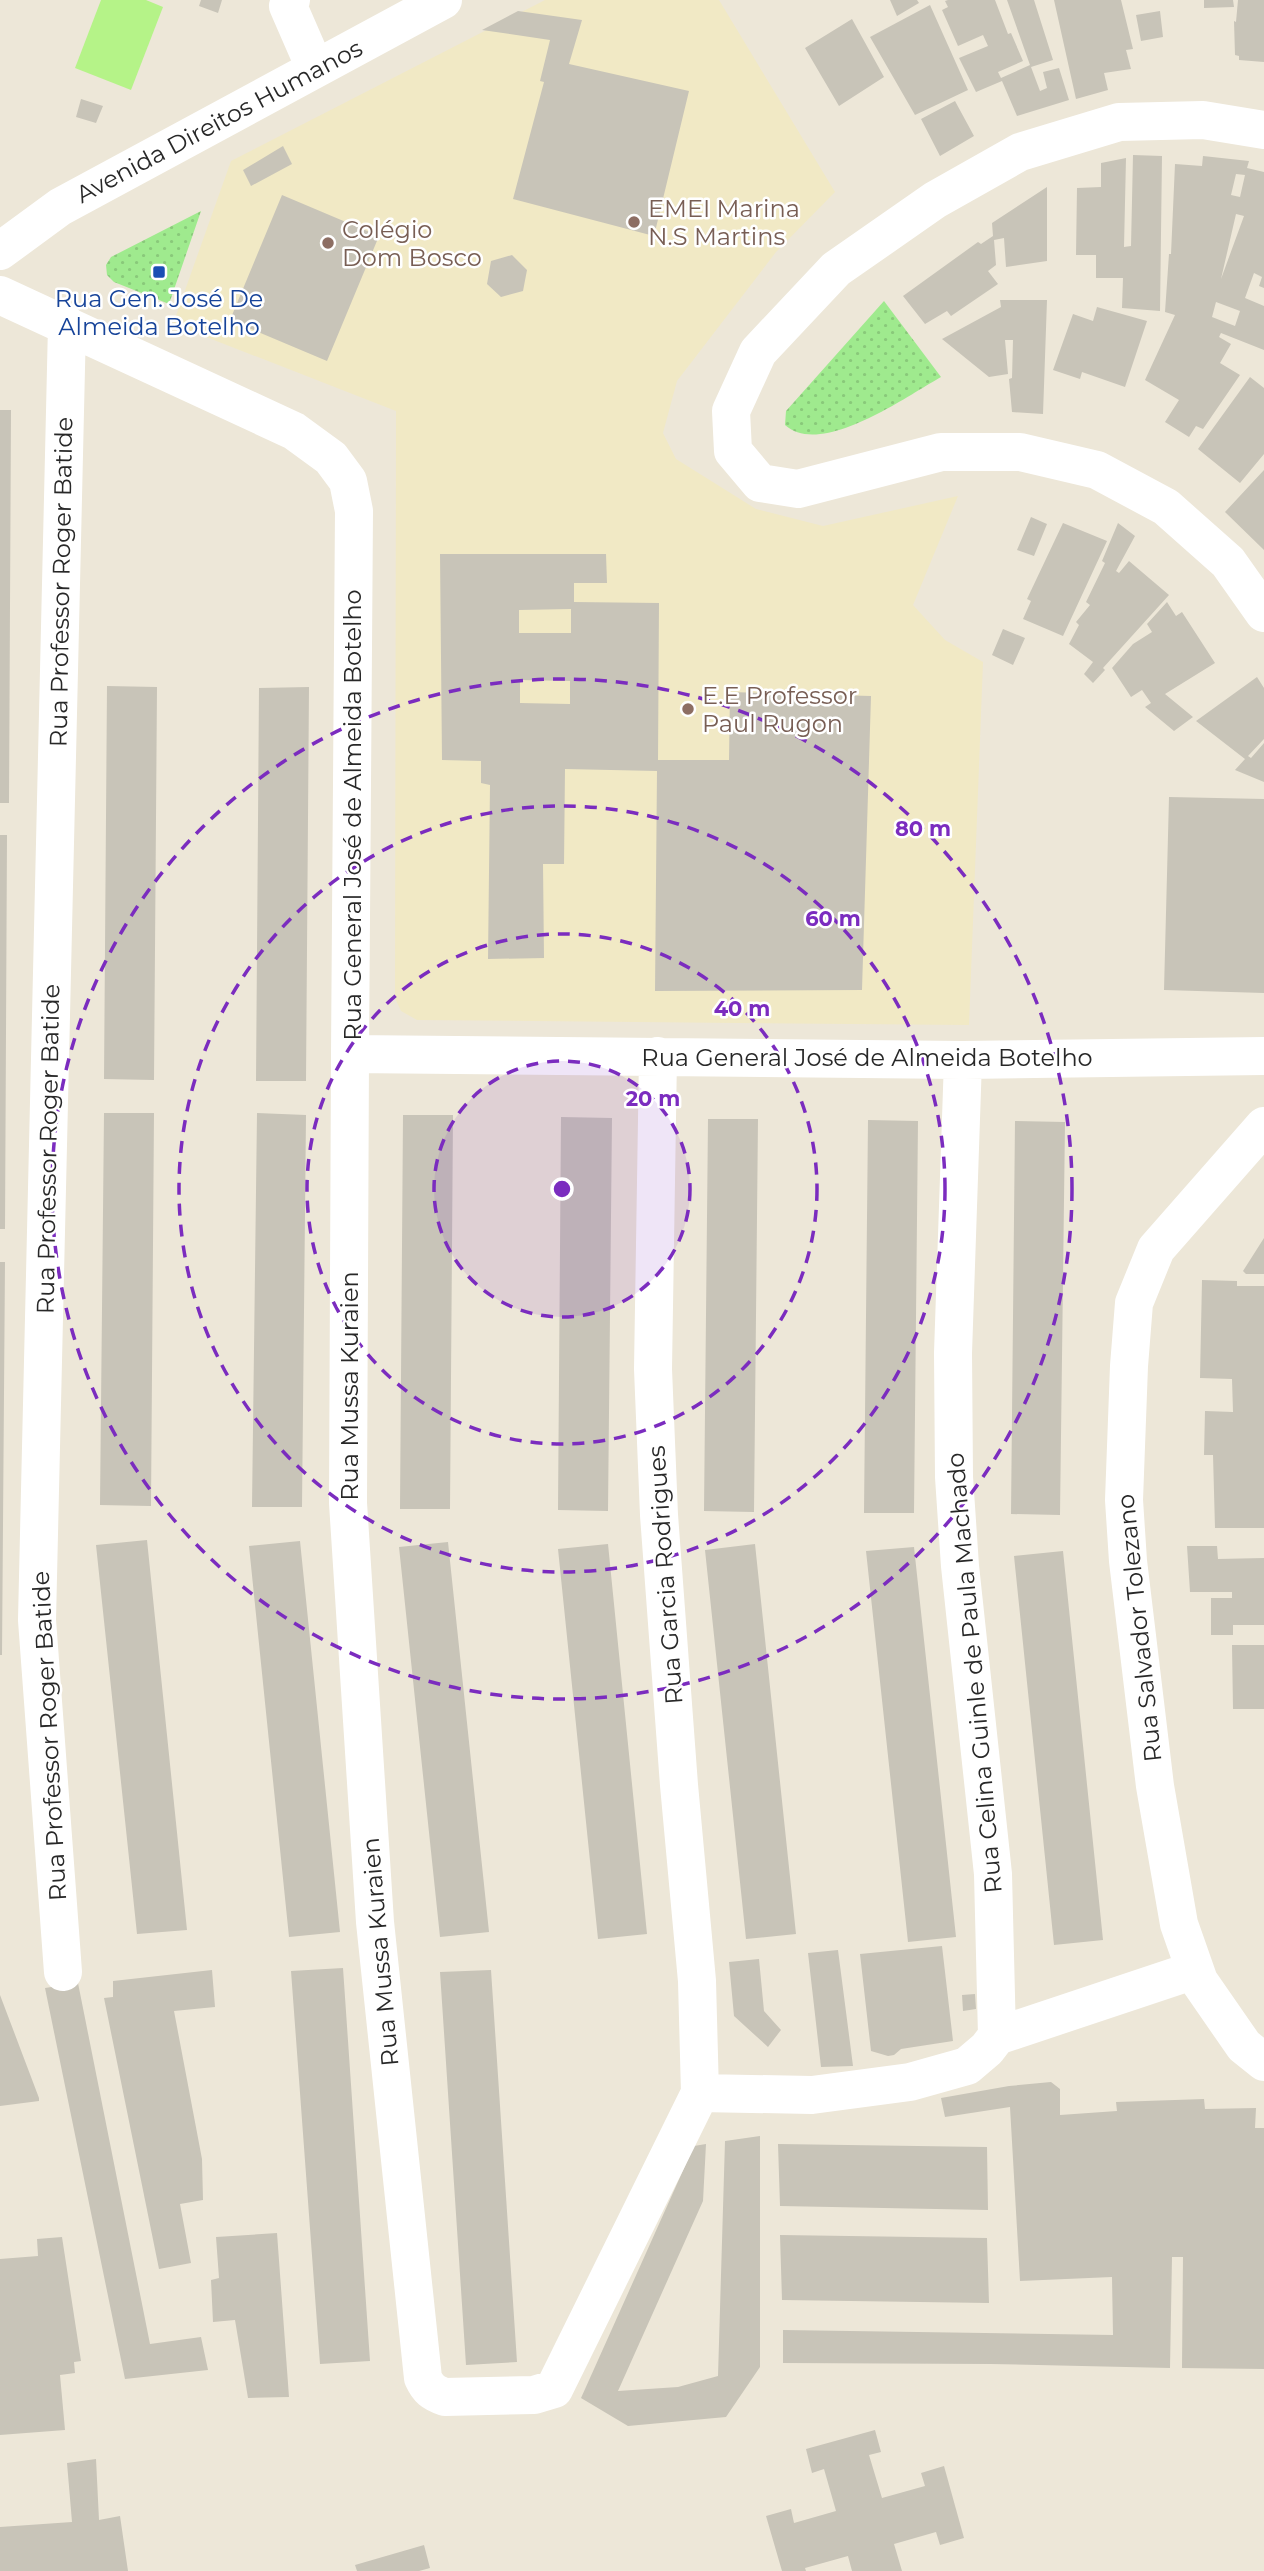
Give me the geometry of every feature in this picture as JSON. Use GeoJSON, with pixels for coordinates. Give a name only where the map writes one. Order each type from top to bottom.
{"type":"FeatureCollection","features":[{"type":"Feature","properties":{"kind":"street"},"geometry":{"type":"LineString","coordinates":[[291,0],[288,6],[315,68]]}},
{"type":"Feature","properties":{"kind":"street","name":"Avenida Direitos Humanos"},"geometry":{"type":"LineString","coordinates":[[0,251],[61,207],[443,0]]}},
{"type":"Feature","properties":{"kind":"street"},"geometry":{"type":"LineString","coordinates":[[1264,130],[1203,120],[1119,122],[1020,152],[935,200],[836,269],[758,352],[731,411],[733,452],[760,482],[798,489],[941,452],[1020,452],[1097,470],[1166,507],[1228,562],[1264,613]]}},
{"type":"Feature","properties":{"kind":"street","name":"Rua General José de Almeida Botelho"},"geometry":{"type":"LineString","coordinates":[[0,295],[294,431],[331,458],[348,481],[354,510],[350,1054],[963,1060],[1264,1056]]}},
{"type":"Feature","properties":{"kind":"street","name":"Rua Professor Roger Batide"},"geometry":{"type":"LineString","coordinates":[[63,1972],[37,1620],[67,325]]}},
{"type":"Feature","properties":{"kind":"street","name":"Rua Mussa Kuraien"},"geometry":{"type":"LineString","coordinates":[[350,1054],[350,1545],[375,1922],[423,2378],[434,2394],[445,2397],[534,2395],[554,2389],[700,2093]]}},
{"type":"Feature","properties":{"kind":"street","name":"Rua Garcia Rodrigues"},"geometry":{"type":"LineString","coordinates":[[658,1056],[653,1369],[659,1515],[697,1981],[700,2093]]}},
{"type":"Feature","properties":{"kind":"street","name":"Rua Celina Guinle de Paula Machado"},"geometry":{"type":"LineString","coordinates":[[963,1060],[953,1353],[954,1477],[960,1566],[993,1874],[998,2036]]}},
{"type":"Feature","properties":{"kind":"street","name":"Rua Salvador Tolezano"},"geometry":{"type":"LineString","coordinates":[[1264,1126],[1156,1249],[1134,1303],[1124,1500],[1128,1561],[1163,1838],[1179,1924],[1199,1980],[1244,2046],[1264,2062]]}},
{"type":"Feature","properties":{"kind":"street"},"geometry":{"type":"LineString","coordinates":[[700,2093],[813,2095],[910,2082],[967,2066],[998,2036],[1195,1970]]}},
{"type":"Feature","properties":{"kind":"shaded area","name":"E.E Professor Paul Rugon"},"geometry":{"type":"Polygon","coordinates":[[[545,0],[719,0],[835,192],[776,252],[677,381],[663,433],[676,459],[756,509],[823,526],[958,496],[913,605],[945,640],[983,662],[969,1025],[417,1020],[401,1011],[395,998],[396,411],[173,324],[231,161],[545,0]]]}},
{"type":"Feature","properties":{"kind":"green space"},"geometry":{"type":"Polygon","coordinates":[[[101,0],[146,0],[163,7],[131,90],[75,68],[101,0]]]}},
{"type":"Feature","properties":{"kind":"green space"},"geometry":{"type":"Polygon","coordinates":[[[201,211],[169,304],[114,282],[107,275],[106,265],[111,257],[201,211]]]}},
{"type":"Feature","properties":{"kind":"green space"},"geometry":{"type":"Polygon","coordinates":[[[884,301],[941,377],[864,421],[841,429],[820,434],[801,433],[785,425],[786,411],[884,301]]]}},
{"type":"Feature","properties":{"kind":"building"},"geometry":{"type":"Polygon","coordinates":[[[201,0],[222,0],[218,13],[199,6],[201,0]]]}},
{"type":"Feature","properties":{"kind":"building"},"geometry":{"type":"Polygon","coordinates":[[[890,0],[917,0],[919,3],[897,16],[890,0]]]}},
{"type":"Feature","properties":{"kind":"building"},"geometry":{"type":"Polygon","coordinates":[[[995,0],[1008,34],[1011,33],[1023,61],[998,72],[1001,78],[1030,65],[1007,0],[1034,0],[1053,60],[1031,67],[1040,91],[1047,88],[1043,72],[1059,68],[1069,100],[1017,116],[1002,81],[976,92],[959,58],[988,46],[983,35],[958,46],[942,10],[948,7],[945,1],[995,0]]]}},
{"type":"Feature","properties":{"kind":"building"},"geometry":{"type":"Polygon","coordinates":[[[1054,0],[1121,0],[1133,49],[1126,50],[1131,69],[1104,73],[1108,90],[1076,99],[1054,0]]]}},
{"type":"Feature","properties":{"kind":"building"},"geometry":{"type":"Polygon","coordinates":[[[1204,0],[1233,0],[1234,7],[1204,8],[1204,0]]]}},
{"type":"Feature","properties":{"kind":"building"},"geometry":{"type":"Polygon","coordinates":[[[1238,0],[1264,0],[1264,62],[1239,60],[1239,56],[1235,55],[1234,21],[1236,22],[1238,0]]]}},
{"type":"Feature","properties":{"kind":"building"},"geometry":{"type":"Polygon","coordinates":[[[930,5],[968,90],[915,115],[870,37],[930,5]]]}},
{"type":"Feature","properties":{"kind":"building"},"geometry":{"type":"Polygon","coordinates":[[[518,11],[582,20],[569,64],[689,91],[654,236],[513,199],[544,82],[540,81],[550,40],[482,30],[518,11]]]}},
{"type":"Feature","properties":{"kind":"building"},"geometry":{"type":"Polygon","coordinates":[[[1160,11],[1163,37],[1141,41],[1136,15],[1160,11]]]}},
{"type":"Feature","properties":{"kind":"building"},"geometry":{"type":"Polygon","coordinates":[[[852,19],[884,77],[839,106],[805,48],[852,19]]]}},
{"type":"Feature","properties":{"kind":"building"},"geometry":{"type":"Polygon","coordinates":[[[81,99],[103,106],[96,123],[76,117],[81,99]]]}},
{"type":"Feature","properties":{"kind":"building"},"geometry":{"type":"Polygon","coordinates":[[[955,101],[974,136],[940,156],[921,119],[955,101]]]}},
{"type":"Feature","properties":{"kind":"building"},"geometry":{"type":"Polygon","coordinates":[[[283,146],[292,164],[251,186],[243,170],[283,146]]]}},
{"type":"Feature","properties":{"kind":"building"},"geometry":{"type":"Polygon","coordinates":[[[1133,155],[1162,156],[1160,311],[1122,308],[1123,278],[1096,278],[1096,255],[1076,255],[1077,188],[1101,187],[1101,163],[1126,158],[1124,247],[1131,246],[1133,155]]]}},
{"type":"Feature","properties":{"kind":"building"},"geometry":{"type":"Polygon","coordinates":[[[1203,156],[1249,161],[1247,168],[1264,172],[1264,288],[1259,286],[1262,277],[1254,273],[1245,298],[1264,306],[1264,350],[1221,333],[1219,337],[1231,344],[1220,363],[1240,375],[1203,429],[1196,426],[1189,437],[1165,422],[1179,400],[1145,380],[1175,315],[1165,312],[1175,164],[1202,166],[1203,156]],[[1236,174],[1231,195],[1240,197],[1245,175],[1236,174]],[[1236,214],[1221,279],[1244,216],[1236,214]],[[1216,302],[1212,317],[1235,326],[1240,311],[1216,302]]]}},
{"type":"Feature","properties":{"kind":"building"},"geometry":{"type":"Polygon","coordinates":[[[1047,187],[1047,261],[1006,267],[1004,238],[994,240],[996,265],[988,271],[998,284],[951,316],[947,311],[925,324],[903,296],[978,242],[981,244],[993,236],[992,223],[1047,187]]]}},
{"type":"Feature","properties":{"kind":"building"},"geometry":{"type":"Polygon","coordinates":[[[282,195],[379,236],[327,361],[230,320],[282,195]]]}},
{"type":"Feature","properties":{"kind":"building"},"geometry":{"type":"Polygon","coordinates":[[[512,255],[527,270],[523,291],[501,297],[487,284],[491,261],[512,255]]]}},
{"type":"Feature","properties":{"kind":"building"},"geometry":{"type":"Polygon","coordinates":[[[1000,300],[1047,300],[1043,414],[1012,412],[1009,379],[1012,378],[1013,340],[1005,340],[1008,374],[989,377],[942,339],[1001,307],[1000,300]]]}},
{"type":"Feature","properties":{"kind":"building"},"geometry":{"type":"Polygon","coordinates":[[[1097,307],[1147,321],[1125,387],[1082,372],[1080,379],[1053,370],[1073,314],[1093,321],[1097,307]]]}},
{"type":"Feature","properties":{"kind":"building"},"geometry":{"type":"Polygon","coordinates":[[[1250,377],[1264,388],[1264,454],[1240,483],[1198,449],[1250,377]]]}},
{"type":"Feature","properties":{"kind":"building"},"geometry":{"type":"Polygon","coordinates":[[[0,410],[11,410],[9,803],[0,803],[0,410]]]}},
{"type":"Feature","properties":{"kind":"building"},"geometry":{"type":"Polygon","coordinates":[[[1264,470],[1264,550],[1225,512],[1264,470]]]}},
{"type":"Feature","properties":{"kind":"building"},"geometry":{"type":"Polygon","coordinates":[[[1031,517],[1047,524],[1034,556],[1017,550],[1031,517]]]}},
{"type":"Feature","properties":{"kind":"building"},"geometry":{"type":"Polygon","coordinates":[[[1063,523],[1107,541],[1063,636],[1023,619],[1031,601],[1027,599],[1063,523]]]}},
{"type":"Feature","properties":{"kind":"building"},"geometry":{"type":"Polygon","coordinates":[[[1118,523],[1135,536],[1116,571],[1119,573],[1129,561],[1169,595],[1103,668],[1105,670],[1093,683],[1084,674],[1093,662],[1069,644],[1079,625],[1076,622],[1090,605],[1086,602],[1105,563],[1102,561],[1118,523]]]}},
{"type":"Feature","properties":{"kind":"building"},"geometry":{"type":"Polygon","coordinates":[[[440,554],[606,554],[607,583],[574,583],[574,602],[659,603],[658,760],[729,760],[730,692],[871,696],[862,990],[655,991],[657,771],[565,769],[564,864],[543,864],[544,958],[488,959],[490,785],[481,783],[481,761],[442,760],[440,554]],[[571,609],[519,610],[519,633],[571,633],[571,609]],[[520,680],[520,703],[570,704],[570,681],[520,680]]]}},
{"type":"Feature","properties":{"kind":"building"},"geometry":{"type":"Polygon","coordinates":[[[1167,602],[1176,616],[1182,612],[1215,663],[1165,694],[1193,717],[1174,731],[1145,707],[1151,703],[1142,690],[1131,697],[1112,668],[1133,644],[1152,632],[1147,624],[1167,602]]]}},
{"type":"Feature","properties":{"kind":"building"},"geometry":{"type":"Polygon","coordinates":[[[1003,629],[1025,638],[1013,665],[992,655],[1003,629]]]}},
{"type":"Feature","properties":{"kind":"building"},"geometry":{"type":"Polygon","coordinates":[[[1257,677],[1264,688],[1264,739],[1248,756],[1251,758],[1264,743],[1264,782],[1235,770],[1245,759],[1196,721],[1257,677]]]}},
{"type":"Feature","properties":{"kind":"building"},"geometry":{"type":"Polygon","coordinates":[[[107,686],[157,687],[154,1080],[104,1079],[107,686]]]}},
{"type":"Feature","properties":{"kind":"building"},"geometry":{"type":"Polygon","coordinates":[[[309,687],[306,1081],[256,1081],[259,688],[309,687]]]}},
{"type":"Feature","properties":{"kind":"building"},"geometry":{"type":"Polygon","coordinates":[[[1169,797],[1264,799],[1264,993],[1164,990],[1169,797]]]}},
{"type":"Feature","properties":{"kind":"building"},"geometry":{"type":"Polygon","coordinates":[[[0,835],[7,835],[5,1229],[0,1229],[0,835]]]}},
{"type":"Feature","properties":{"kind":"building"},"geometry":{"type":"Polygon","coordinates":[[[104,1113],[154,1113],[151,1506],[100,1505],[104,1113]]]}},
{"type":"Feature","properties":{"kind":"building"},"geometry":{"type":"Polygon","coordinates":[[[257,1113],[306,1115],[302,1507],[252,1507],[257,1113]]]}},
{"type":"Feature","properties":{"kind":"building"},"geometry":{"type":"Polygon","coordinates":[[[403,1115],[453,1115],[450,1509],[400,1509],[403,1115]]]}},
{"type":"Feature","properties":{"kind":"building"},"geometry":{"type":"Polygon","coordinates":[[[561,1117],[612,1118],[608,1511],[558,1510],[561,1117]]]}},
{"type":"Feature","properties":{"kind":"building"},"geometry":{"type":"Polygon","coordinates":[[[708,1119],[758,1119],[754,1512],[704,1511],[708,1119]]]}},
{"type":"Feature","properties":{"kind":"building"},"geometry":{"type":"Polygon","coordinates":[[[868,1120],[918,1121],[914,1513],[864,1513],[868,1120]]]}},
{"type":"Feature","properties":{"kind":"building"},"geometry":{"type":"Polygon","coordinates":[[[1015,1121],[1065,1122],[1060,1515],[1011,1514],[1015,1121]]]}},
{"type":"Feature","properties":{"kind":"building"},"geometry":{"type":"Polygon","coordinates":[[[1264,1238],[1264,1274],[1246,1274],[1243,1271],[1264,1238]]]}},
{"type":"Feature","properties":{"kind":"building"},"geometry":{"type":"Polygon","coordinates":[[[0,1262],[5,1262],[2,1655],[0,1655],[0,1262]]]}},
{"type":"Feature","properties":{"kind":"building"},"geometry":{"type":"Polygon","coordinates":[[[1202,1280],[1237,1281],[1237,1286],[1264,1286],[1264,1528],[1215,1528],[1213,1455],[1204,1455],[1205,1411],[1233,1412],[1232,1379],[1200,1378],[1202,1280]]]}},
{"type":"Feature","properties":{"kind":"building"},"geometry":{"type":"Polygon","coordinates":[[[147,1540],[187,1930],[137,1934],[96,1545],[147,1540]]]}},
{"type":"Feature","properties":{"kind":"building"},"geometry":{"type":"Polygon","coordinates":[[[300,1541],[340,1932],[289,1937],[249,1546],[300,1541]]]}},
{"type":"Feature","properties":{"kind":"building"},"geometry":{"type":"Polygon","coordinates":[[[448,1542],[489,1932],[440,1937],[399,1547],[448,1542]]]}},
{"type":"Feature","properties":{"kind":"building"},"geometry":{"type":"Polygon","coordinates":[[[608,1544],[647,1934],[598,1939],[558,1549],[608,1544]]]}},
{"type":"Feature","properties":{"kind":"building"},"geometry":{"type":"Polygon","coordinates":[[[755,1544],[796,1934],[746,1939],[705,1550],[755,1544]]]}},
{"type":"Feature","properties":{"kind":"building"},"geometry":{"type":"Polygon","coordinates":[[[1187,1546],[1217,1546],[1218,1559],[1264,1558],[1264,1625],[1233,1625],[1233,1635],[1211,1635],[1211,1598],[1232,1598],[1232,1592],[1190,1592],[1187,1546]]]}},
{"type":"Feature","properties":{"kind":"building"},"geometry":{"type":"Polygon","coordinates":[[[914,1547],[956,1937],[908,1942],[866,1551],[914,1547]]]}},
{"type":"Feature","properties":{"kind":"building"},"geometry":{"type":"Polygon","coordinates":[[[1063,1551],[1103,1940],[1054,1945],[1014,1556],[1063,1551]]]}},
{"type":"Feature","properties":{"kind":"building"},"geometry":{"type":"Polygon","coordinates":[[[1232,1645],[1264,1645],[1264,1709],[1233,1709],[1232,1645]]]}},
{"type":"Feature","properties":{"kind":"building"},"geometry":{"type":"Polygon","coordinates":[[[942,1946],[953,2041],[901,2049],[888,2056],[871,2051],[860,1954],[942,1946]]]}},
{"type":"Feature","properties":{"kind":"building"},"geometry":{"type":"Polygon","coordinates":[[[838,1950],[853,2066],[821,2067],[808,1953],[838,1950]]]}},
{"type":"Feature","properties":{"kind":"building"},"geometry":{"type":"Polygon","coordinates":[[[759,1959],[764,2011],[781,2030],[768,2047],[734,2016],[729,1962],[759,1959]]]}},
{"type":"Feature","properties":{"kind":"building"},"geometry":{"type":"Polygon","coordinates":[[[343,1968],[370,2361],[320,2364],[291,1971],[343,1968]]]}},
{"type":"Feature","properties":{"kind":"building"},"geometry":{"type":"Polygon","coordinates":[[[212,1970],[215,2007],[174,2011],[202,2159],[203,2200],[180,2204],[191,2263],[159,2269],[104,1998],[113,1997],[113,1981],[212,1970]]]}},
{"type":"Feature","properties":{"kind":"building"},"geometry":{"type":"Polygon","coordinates":[[[491,1970],[517,2362],[466,2365],[440,1972],[491,1970]]]}},
{"type":"Feature","properties":{"kind":"building"},"geometry":{"type":"Polygon","coordinates":[[[78,1983],[150,2344],[201,2337],[208,2370],[125,2379],[45,1988],[78,1983]]]}},
{"type":"Feature","properties":{"kind":"building"},"geometry":{"type":"Polygon","coordinates":[[[975,1994],[976,2009],[963,2011],[962,1995],[975,1994]]]}},
{"type":"Feature","properties":{"kind":"building"},"geometry":{"type":"Polygon","coordinates":[[[0,1995],[39,2098],[39,2101],[0,2106],[0,1995]]]}},
{"type":"Feature","properties":{"kind":"building"},"geometry":{"type":"Polygon","coordinates":[[[1051,2082],[1060,2089],[1060,2115],[1117,2111],[1116,2102],[1204,2099],[1205,2109],[1256,2108],[1255,2128],[1264,2128],[1264,2369],[1182,2368],[1183,2257],[1172,2257],[1170,2368],[783,2363],[783,2330],[1113,2335],[1112,2277],[1020,2281],[1010,2107],[945,2117],[941,2098],[1051,2082]]]}},
{"type":"Feature","properties":{"kind":"building"},"geometry":{"type":"Polygon","coordinates":[[[760,2136],[760,2367],[726,2417],[628,2426],[581,2398],[694,2146],[706,2144],[703,2201],[618,2391],[678,2387],[718,2376],[725,2141],[760,2136]]]}},
{"type":"Feature","properties":{"kind":"building"},"geometry":{"type":"Polygon","coordinates":[[[778,2144],[987,2147],[988,2210],[780,2206],[778,2144]]]}},
{"type":"Feature","properties":{"kind":"building"},"geometry":{"type":"Polygon","coordinates":[[[277,2233],[289,2397],[248,2398],[235,2320],[213,2322],[211,2280],[219,2278],[216,2237],[277,2233]]]}},
{"type":"Feature","properties":{"kind":"building"},"geometry":{"type":"Polygon","coordinates":[[[780,2235],[987,2238],[989,2303],[782,2300],[780,2235]]]}},
{"type":"Feature","properties":{"kind":"building"},"geometry":{"type":"Polygon","coordinates":[[[62,2237],[81,2361],[74,2362],[75,2373],[60,2375],[65,2430],[0,2435],[0,2259],[38,2256],[37,2239],[62,2237]]]}},
{"type":"Feature","properties":{"kind":"building"},"geometry":{"type":"Polygon","coordinates":[[[875,2430],[881,2452],[869,2455],[882,2498],[925,2486],[921,2473],[944,2466],[964,2538],[940,2545],[936,2532],[894,2544],[902,2571],[852,2571],[848,2556],[805,2568],[806,2571],[782,2571],[766,2516],[791,2509],[794,2523],[836,2511],[824,2469],[812,2473],[806,2449],[875,2430]]]}},
{"type":"Feature","properties":{"kind":"building"},"geometry":{"type":"Polygon","coordinates":[[[96,2459],[99,2520],[120,2516],[128,2571],[0,2571],[0,2527],[72,2522],[67,2463],[96,2459]]]}},
{"type":"Feature","properties":{"kind":"building"},"geometry":{"type":"Polygon","coordinates":[[[424,2545],[430,2568],[419,2571],[357,2571],[355,2565],[424,2545]]]}},
{"type":"Feature","properties":{"kind":"place","name":"EMEI Marina N.S Martins"},"geometry":{"type":"Point","coordinates":[634,222]}},
{"type":"Feature","properties":{"kind":"place","name":"Colégio Dom Bosco"},"geometry":{"type":"Point","coordinates":[328,243]}},
{"type":"Feature","properties":{"kind":"place","name":"Rua Gen. José De Almeida Botelho"},"geometry":{"type":"Point","coordinates":[159,272]}},
{"type":"Feature","properties":{"kind":"place","name":"E.E Professor Paul Rugon"},"geometry":{"type":"Point","coordinates":[688,709]}}]}
